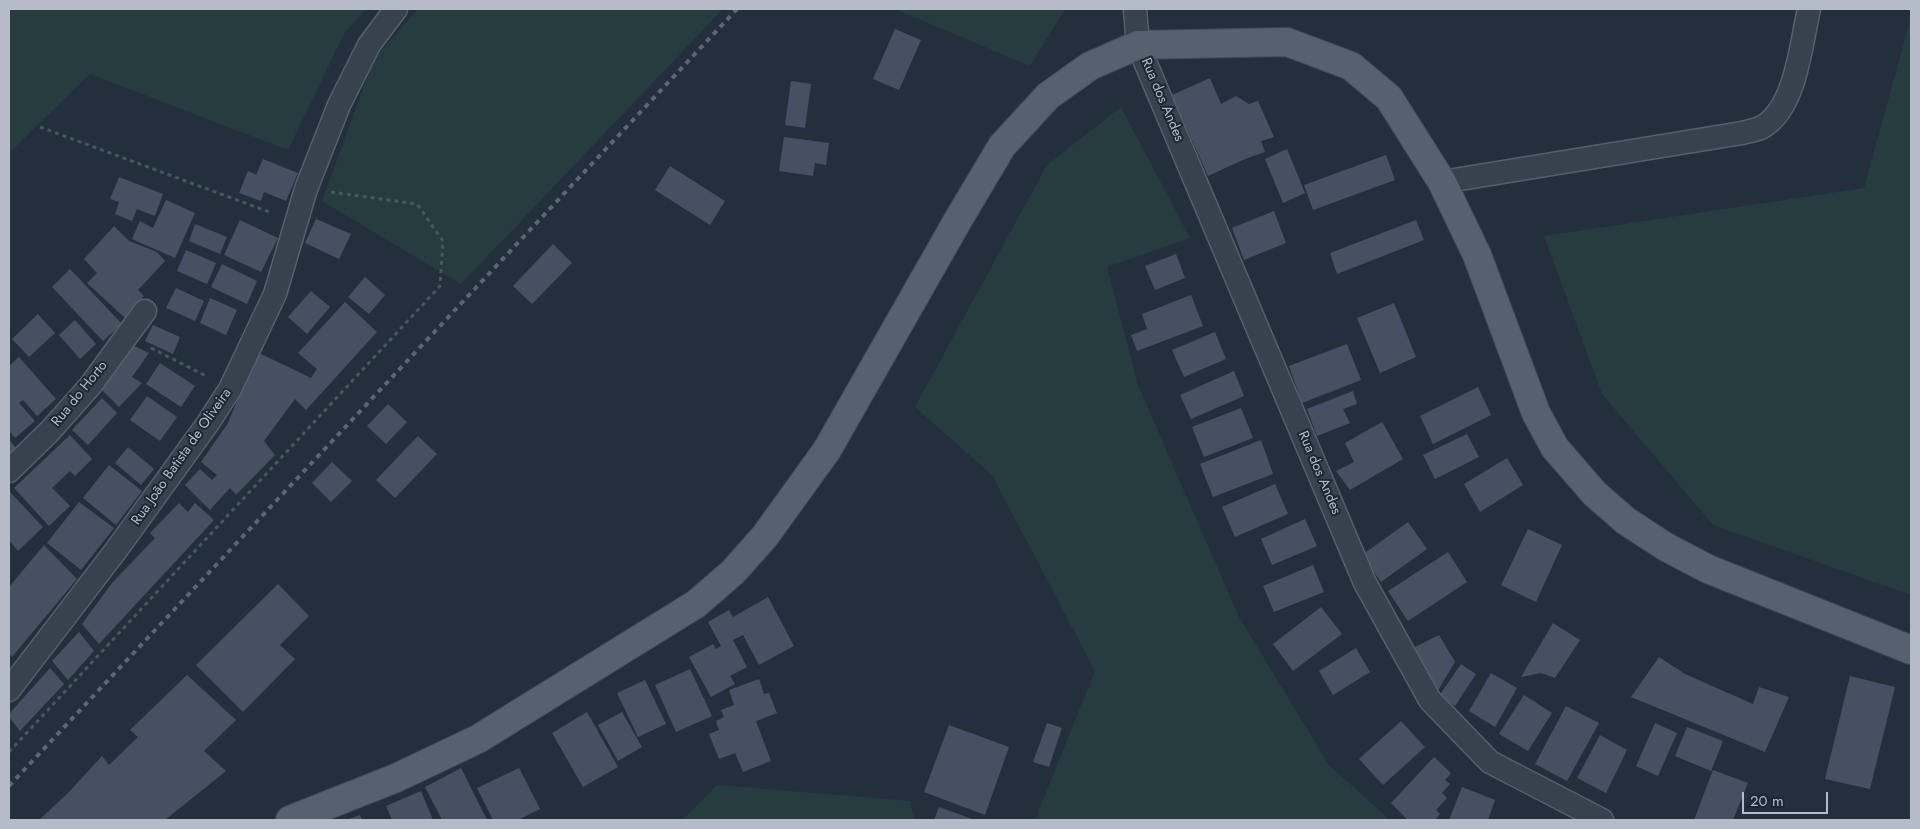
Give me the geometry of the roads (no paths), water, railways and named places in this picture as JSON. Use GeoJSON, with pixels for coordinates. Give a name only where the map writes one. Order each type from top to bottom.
{"type":"FeatureCollection","features":[{"type":"Feature","properties":{"kind":"main road"},"geometry":{"type":"LineString","coordinates":[[290,820],[396,778],[478,739],[696,604],[734,572],[765,536],[827,450],[1002,146],[1048,96],[1090,66],[1138,45],[1287,42],[1351,66],[1389,98],[1442,182],[1477,255],[1536,413],[1554,448],[1595,494],[1626,521],[1708,569],[1911,650]]}},
{"type":"Feature","properties":{"kind":"street","name":"Rua João Batista de Oliveira"},"geometry":{"type":"LineString","coordinates":[[9,690],[117,548],[208,423],[230,389],[275,294],[306,188],[339,105],[369,45],[396,9]]}},
{"type":"Feature","properties":{"kind":"street","name":"Rua dos Andes"},"geometry":{"type":"LineString","coordinates":[[1135,9],[1138,45],[1365,583],[1430,700],[1490,762],[1602,820]]}},
{"type":"Feature","properties":{"kind":"street"},"geometry":{"type":"LineString","coordinates":[[1442,182],[1742,133],[1763,127],[1779,113],[1791,92],[1809,9]]}},
{"type":"Feature","properties":{"kind":"street","name":"Rua do Horto"},"geometry":{"type":"LineString","coordinates":[[9,471],[49,432],[90,386],[145,311]]}},
{"type":"Feature","properties":{"kind":"railway"},"geometry":{"type":"LineString","coordinates":[[9,786],[737,9]]}}]}
